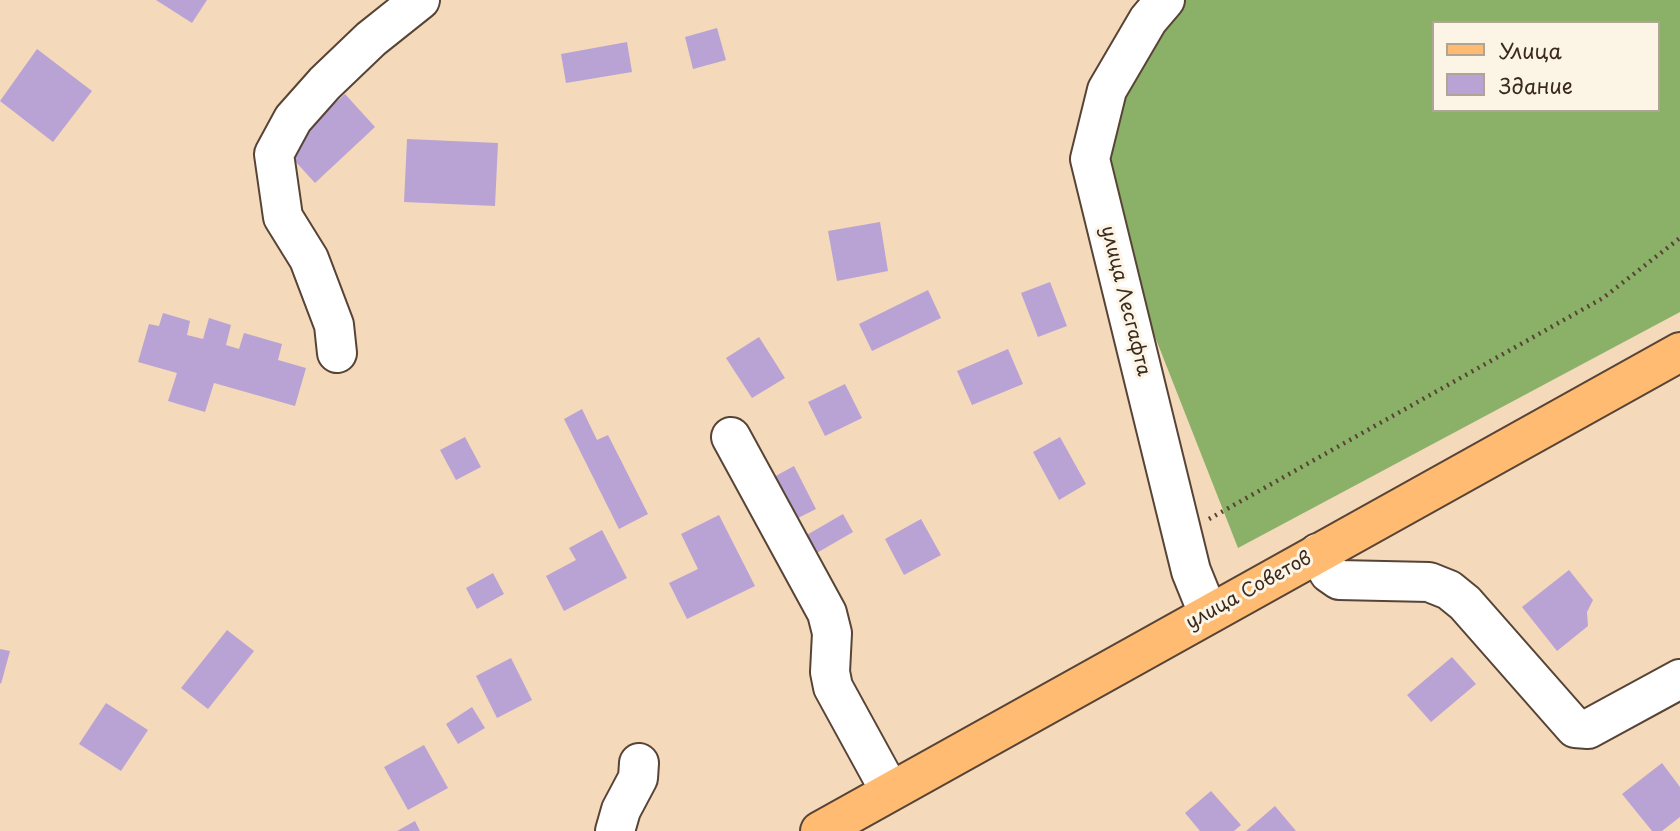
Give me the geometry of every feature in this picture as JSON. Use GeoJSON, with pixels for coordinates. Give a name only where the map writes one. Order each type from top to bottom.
{"type":"FeatureCollection","features":[{"type":"Feature","properties":{"kind":"main road","name":"улица Советов"},"geometry":{"type":"LineString","coordinates":[[820,831],[1680,352]]}},
{"type":"Feature","properties":{"kind":"street"},"geometry":{"type":"LineString","coordinates":[[337,353],[334,325],[309,259],[283,216],[274,153],[293,119],[325,83],[371,39],[420,0]]}},
{"type":"Feature","properties":{"kind":"street","name":"улица Лесгафта"},"geometry":{"type":"LineString","coordinates":[[1165,0],[1148,20],[1107,90],[1090,159],[1197,592],[1208,613]]}},
{"type":"Feature","properties":{"kind":"street"},"geometry":{"type":"LineString","coordinates":[[731,437],[827,613],[832,634],[832,687],[890,791]]}},
{"type":"Feature","properties":{"kind":"street"},"geometry":{"type":"LineString","coordinates":[[1318,553],[1329,573],[1339,580],[1429,582],[1449,590],[1465,603],[1575,729],[1588,729],[1680,679]]}},
{"type":"Feature","properties":{"kind":"street"},"geometry":{"type":"LineString","coordinates":[[615,831],[621,810],[638,778],[639,763]]}},
{"type":"Feature","properties":{"kind":"path"},"geometry":{"type":"LineString","coordinates":[[1182,534],[1603,298],[1680,238]]}},
{"type":"Feature","properties":{"kind":"green space"},"geometry":{"type":"Polygon","coordinates":[[[1184,0],[1680,0],[1680,312],[1238,548],[1119,245],[1107,127],[1163,28],[1184,0]]]}},
{"type":"Feature","properties":{"kind":"building"},"geometry":{"type":"Polygon","coordinates":[[[156,0],[207,0],[192,23],[156,0]]]}},
{"type":"Feature","properties":{"kind":"building"},"geometry":{"type":"Polygon","coordinates":[[[717,28],[726,60],[693,69],[685,37],[717,28]]]}},
{"type":"Feature","properties":{"kind":"building"},"geometry":{"type":"Polygon","coordinates":[[[627,42],[632,72],[566,83],[561,54],[627,42]]]}},
{"type":"Feature","properties":{"kind":"building"},"geometry":{"type":"Polygon","coordinates":[[[37,49],[92,91],[53,142],[0,101],[37,49]]]}},
{"type":"Feature","properties":{"kind":"building"},"geometry":{"type":"Polygon","coordinates":[[[345,94],[375,127],[315,183],[285,150],[345,94]]]}},
{"type":"Feature","properties":{"kind":"building"},"geometry":{"type":"Polygon","coordinates":[[[407,139],[498,143],[495,206],[404,202],[407,139]]]}},
{"type":"Feature","properties":{"kind":"building"},"geometry":{"type":"Polygon","coordinates":[[[880,222],[888,271],[837,281],[828,231],[880,222]]]}},
{"type":"Feature","properties":{"kind":"building"},"geometry":{"type":"Polygon","coordinates":[[[1050,282],[1067,326],[1038,337],[1021,293],[1050,282]]]}},
{"type":"Feature","properties":{"kind":"building"},"geometry":{"type":"Polygon","coordinates":[[[928,290],[941,318],[872,351],[859,324],[928,290]]]}},
{"type":"Feature","properties":{"kind":"building"},"geometry":{"type":"Polygon","coordinates":[[[163,313],[190,321],[187,335],[203,339],[209,318],[231,325],[226,345],[239,349],[244,333],[282,344],[278,360],[306,368],[295,406],[214,383],[205,412],[168,401],[177,373],[138,362],[149,324],[159,326],[163,313]]]}},
{"type":"Feature","properties":{"kind":"building"},"geometry":{"type":"Polygon","coordinates":[[[759,337],[785,378],[752,398],[726,358],[759,337]]]}},
{"type":"Feature","properties":{"kind":"building"},"geometry":{"type":"Polygon","coordinates":[[[1008,349],[1023,384],[972,405],[957,371],[1008,349]]]}},
{"type":"Feature","properties":{"kind":"building"},"geometry":{"type":"Polygon","coordinates":[[[845,384],[862,418],[825,436],[808,402],[845,384]]]}},
{"type":"Feature","properties":{"kind":"building"},"geometry":{"type":"Polygon","coordinates":[[[582,409],[597,440],[608,435],[648,514],[619,529],[564,419],[582,409]]]}},
{"type":"Feature","properties":{"kind":"building"},"geometry":{"type":"Polygon","coordinates":[[[465,437],[481,467],[456,480],[440,450],[465,437]]]}},
{"type":"Feature","properties":{"kind":"building"},"geometry":{"type":"Polygon","coordinates":[[[1060,437],[1086,484],[1059,500],[1033,452],[1060,437]]]}},
{"type":"Feature","properties":{"kind":"building"},"geometry":{"type":"Polygon","coordinates":[[[794,466],[816,509],[794,520],[772,478],[794,466]]]}},
{"type":"Feature","properties":{"kind":"building"},"geometry":{"type":"Polygon","coordinates":[[[843,514],[853,532],[815,554],[805,536],[843,514]]]}},
{"type":"Feature","properties":{"kind":"building"},"geometry":{"type":"Polygon","coordinates":[[[719,515],[755,586],[687,619],[669,583],[698,569],[681,534],[719,515]]]}},
{"type":"Feature","properties":{"kind":"building"},"geometry":{"type":"Polygon","coordinates":[[[921,519],[941,555],[904,575],[885,539],[921,519]]]}},
{"type":"Feature","properties":{"kind":"building"},"geometry":{"type":"Polygon","coordinates":[[[602,530],[627,578],[564,611],[546,576],[576,560],[569,548],[602,530]]]}},
{"type":"Feature","properties":{"kind":"building"},"geometry":{"type":"Polygon","coordinates":[[[1569,570],[1593,600],[1587,612],[1588,626],[1557,651],[1522,607],[1569,570]]]}},
{"type":"Feature","properties":{"kind":"building"},"geometry":{"type":"Polygon","coordinates":[[[493,573],[504,594],[477,609],[466,588],[493,573]]]}},
{"type":"Feature","properties":{"kind":"building"},"geometry":{"type":"Polygon","coordinates":[[[227,630],[254,651],[208,709],[181,688],[227,630]]]}},
{"type":"Feature","properties":{"kind":"building"},"geometry":{"type":"Polygon","coordinates":[[[0,649],[10,651],[1,684],[0,683],[0,649]]]}},
{"type":"Feature","properties":{"kind":"building"},"geometry":{"type":"Polygon","coordinates":[[[1452,657],[1476,684],[1431,722],[1407,695],[1452,657]]]}},
{"type":"Feature","properties":{"kind":"building"},"geometry":{"type":"Polygon","coordinates":[[[511,658],[532,700],[497,718],[476,676],[511,658]]]}},
{"type":"Feature","properties":{"kind":"building"},"geometry":{"type":"Polygon","coordinates":[[[106,703],[148,730],[121,771],[79,744],[106,703]]]}},
{"type":"Feature","properties":{"kind":"building"},"geometry":{"type":"Polygon","coordinates":[[[472,707],[485,728],[458,744],[446,724],[472,707]]]}},
{"type":"Feature","properties":{"kind":"building"},"geometry":{"type":"Polygon","coordinates":[[[424,745],[448,788],[408,810],[384,767],[424,745]]]}},
{"type":"Feature","properties":{"kind":"building"},"geometry":{"type":"Polygon","coordinates":[[[1662,763],[1680,787],[1680,817],[1662,831],[1652,831],[1622,794],[1662,763]]]}},
{"type":"Feature","properties":{"kind":"building"},"geometry":{"type":"Polygon","coordinates":[[[1211,791],[1241,825],[1234,831],[1200,831],[1185,813],[1211,791]]]}},
{"type":"Feature","properties":{"kind":"building"},"geometry":{"type":"Polygon","coordinates":[[[1275,806],[1296,831],[1246,831],[1275,806]]]}},
{"type":"Feature","properties":{"kind":"building"},"geometry":{"type":"Polygon","coordinates":[[[415,821],[420,831],[397,831],[415,821]]]}}]}
